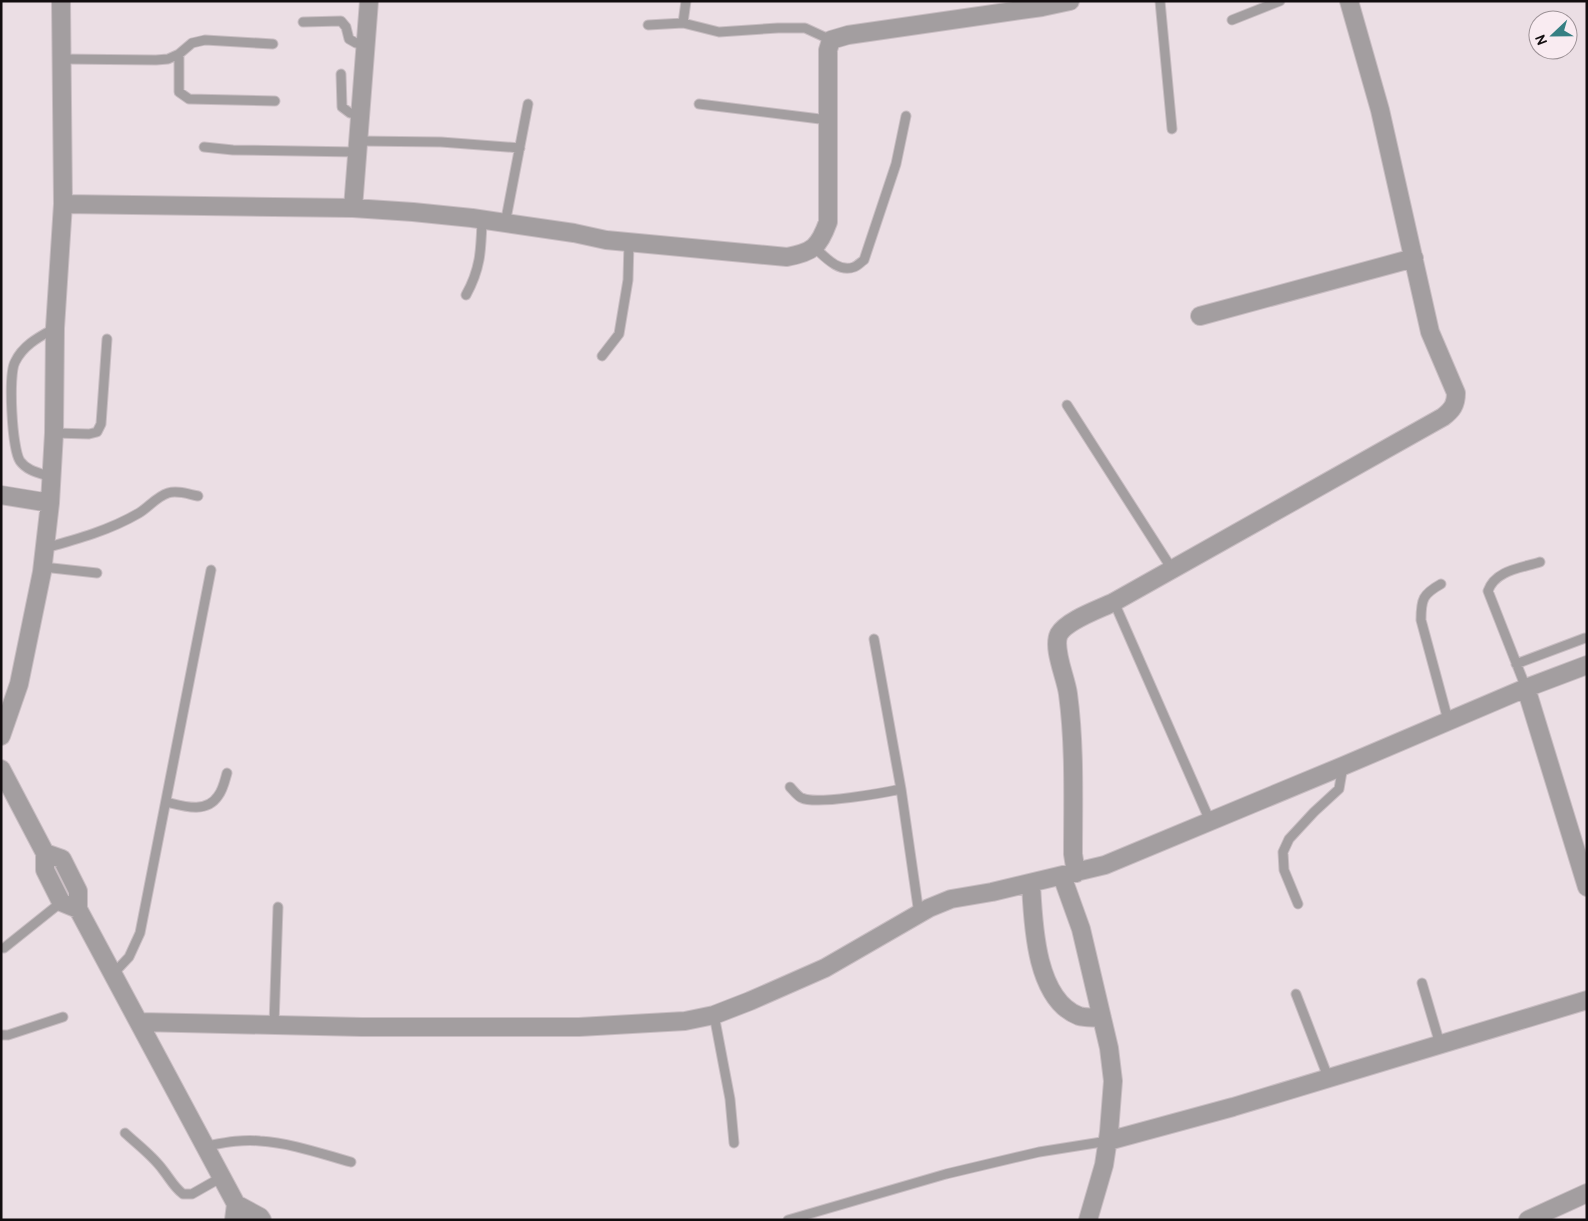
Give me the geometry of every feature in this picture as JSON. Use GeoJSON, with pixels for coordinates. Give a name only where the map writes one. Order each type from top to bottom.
{"type":"FeatureCollection","features":[{"type":"Feature","properties":{"kind":"street"},"geometry":{"type":"LineString","coordinates":[[1,736],[18,684],[43,567],[50,503],[54,433],[55,328],[63,204],[61,1]]}},
{"type":"Feature","properties":{"kind":"street"},"geometry":{"type":"LineString","coordinates":[[353,208],[369,1]]}},
{"type":"Feature","properties":{"kind":"street"},"geometry":{"type":"LineString","coordinates":[[63,204],[353,208],[413,212],[574,233],[606,240],[788,257],[803,254],[815,248],[823,236],[828,222],[828,50],[831,40],[848,35],[1042,7],[1070,1]]}},
{"type":"Feature","properties":{"kind":"street"},"geometry":{"type":"LineString","coordinates":[[1088,1220],[1104,1165],[1113,1081],[1109,1048],[1069,874],[1073,854],[1071,722],[1066,680],[1057,648],[1060,634],[1070,624],[1114,602],[1443,417],[1452,410],[1456,402],[1456,393],[1430,332],[1380,110],[1349,1]]}},
{"type":"Feature","properties":{"kind":"street"},"geometry":{"type":"LineString","coordinates":[[1200,316],[1414,258]]}},
{"type":"Feature","properties":{"kind":"street"},"geometry":{"type":"LineString","coordinates":[[1,495],[50,503]]}},
{"type":"Feature","properties":{"kind":"street"},"geometry":{"type":"LineString","coordinates":[[140,1022],[362,1027],[579,1027],[685,1021],[714,1014],[750,1001],[824,968],[919,914],[951,899],[992,892],[1105,865],[1448,720],[1587,665]]}},
{"type":"Feature","properties":{"kind":"street"},"geometry":{"type":"LineString","coordinates":[[1526,688],[1587,887]]}},
{"type":"Feature","properties":{"kind":"street"},"geometry":{"type":"LineString","coordinates":[[1,769],[45,853],[45,870],[61,902],[78,909]]}},
{"type":"Feature","properties":{"kind":"street"},"geometry":{"type":"LineString","coordinates":[[45,853],[62,859],[78,891],[78,909],[206,1146],[222,1177],[235,1212],[260,1217],[262,1220]]}},
{"type":"Feature","properties":{"kind":"street"},"geometry":{"type":"LineString","coordinates":[[1031,883],[1033,927],[1038,957],[1054,995],[1066,1009],[1080,1017],[1102,1018]]}},
{"type":"Feature","properties":{"kind":"street"},"geometry":{"type":"LineString","coordinates":[[1108,1141],[1233,1107],[1587,1000]]}},
{"type":"Feature","properties":{"kind":"street"},"geometry":{"type":"LineString","coordinates":[[1528,1220],[1587,1193]]}},
{"type":"Feature","properties":{"kind":"lane"},"geometry":{"type":"LineString","coordinates":[[683,23],[686,1]]}},
{"type":"Feature","properties":{"kind":"lane"},"geometry":{"type":"LineString","coordinates":[[1160,1],[1172,129]]}},
{"type":"Feature","properties":{"kind":"lane"},"geometry":{"type":"LineString","coordinates":[[1232,20],[1280,1]]}},
{"type":"Feature","properties":{"kind":"lane"},"geometry":{"type":"LineString","coordinates":[[303,22],[342,21],[346,27],[349,39],[356,43],[365,44]]}},
{"type":"Feature","properties":{"kind":"lane"},"geometry":{"type":"LineString","coordinates":[[648,25],[683,23],[719,32],[804,28],[831,40]]}},
{"type":"Feature","properties":{"kind":"lane"},"geometry":{"type":"LineString","coordinates":[[62,59],[168,59],[179,54],[192,43],[205,40],[272,44]]}},
{"type":"Feature","properties":{"kind":"lane"},"geometry":{"type":"LineString","coordinates":[[179,54],[179,92],[184,97],[189,99],[274,101]]}},
{"type":"Feature","properties":{"kind":"lane"},"geometry":{"type":"LineString","coordinates":[[341,74],[342,107],[350,113],[359,114]]}},
{"type":"Feature","properties":{"kind":"lane"},"geometry":{"type":"LineString","coordinates":[[505,224],[528,104]]}},
{"type":"Feature","properties":{"kind":"lane"},"geometry":{"type":"LineString","coordinates":[[699,104],[828,120]]}},
{"type":"Feature","properties":{"kind":"lane"},"geometry":{"type":"LineString","coordinates":[[815,248],[834,264],[846,269],[854,267],[864,260],[896,164],[906,116]]}},
{"type":"Feature","properties":{"kind":"lane"},"geometry":{"type":"LineString","coordinates":[[204,147],[233,150],[358,147],[441,142],[520,148]]}},
{"type":"Feature","properties":{"kind":"lane"},"geometry":{"type":"LineString","coordinates":[[466,294],[473,281],[481,257],[482,220]]}},
{"type":"Feature","properties":{"kind":"lane"},"geometry":{"type":"LineString","coordinates":[[602,356],[619,334],[628,280],[629,242]]}},
{"type":"Feature","properties":{"kind":"lane"},"geometry":{"type":"LineString","coordinates":[[50,477],[30,470],[20,460],[14,441],[12,407],[14,364],[22,349],[36,338],[55,328]]}},
{"type":"Feature","properties":{"kind":"lane"},"geometry":{"type":"LineString","coordinates":[[54,433],[89,434],[97,432],[101,424],[107,339]]}},
{"type":"Feature","properties":{"kind":"lane"},"geometry":{"type":"LineString","coordinates":[[1067,405],[1172,569]]}},
{"type":"Feature","properties":{"kind":"lane"},"geometry":{"type":"LineString","coordinates":[[45,548],[92,535],[113,526],[141,512],[167,493],[174,491],[198,496]]}},
{"type":"Feature","properties":{"kind":"lane"},"geometry":{"type":"LineString","coordinates":[[1526,688],[1488,591],[1496,578],[1540,562]]}},
{"type":"Feature","properties":{"kind":"lane"},"geometry":{"type":"LineString","coordinates":[[43,567],[98,573]]}},
{"type":"Feature","properties":{"kind":"lane"},"geometry":{"type":"LineString","coordinates":[[113,974],[129,957],[140,933],[211,570]]}},
{"type":"Feature","properties":{"kind":"lane"},"geometry":{"type":"LineString","coordinates":[[1441,584],[1428,591],[1421,604],[1421,620],[1448,720]]}},
{"type":"Feature","properties":{"kind":"lane"},"geometry":{"type":"LineString","coordinates":[[1114,602],[1210,821]]}},
{"type":"Feature","properties":{"kind":"lane"},"geometry":{"type":"LineString","coordinates":[[1516,664],[1585,638]]}},
{"type":"Feature","properties":{"kind":"lane"},"geometry":{"type":"LineString","coordinates":[[874,639],[901,790],[919,914]]}},
{"type":"Feature","properties":{"kind":"lane"},"geometry":{"type":"LineString","coordinates":[[1298,904],[1284,870],[1283,852],[1289,839],[1339,789],[1343,766]]}},
{"type":"Feature","properties":{"kind":"lane"},"geometry":{"type":"LineString","coordinates":[[166,802],[196,808],[206,805],[218,797],[227,773]]}},
{"type":"Feature","properties":{"kind":"lane"},"geometry":{"type":"LineString","coordinates":[[790,788],[802,798],[817,800],[870,796],[901,790]]}},
{"type":"Feature","properties":{"kind":"lane"},"geometry":{"type":"LineString","coordinates":[[4,948],[61,902],[78,891]]}},
{"type":"Feature","properties":{"kind":"lane"},"geometry":{"type":"LineString","coordinates":[[274,1025],[278,907]]}},
{"type":"Feature","properties":{"kind":"lane"},"geometry":{"type":"LineString","coordinates":[[1422,983],[1440,1044]]}},
{"type":"Feature","properties":{"kind":"lane"},"geometry":{"type":"LineString","coordinates":[[1296,994],[1328,1077]]}},
{"type":"Feature","properties":{"kind":"lane"},"geometry":{"type":"LineString","coordinates":[[714,1014],[730,1099],[734,1143]]}},
{"type":"Feature","properties":{"kind":"lane"},"geometry":{"type":"LineString","coordinates":[[1,1035],[8,1035],[64,1017]]}},
{"type":"Feature","properties":{"kind":"lane"},"geometry":{"type":"LineString","coordinates":[[125,1133],[154,1159],[172,1186],[183,1194],[192,1194],[222,1177]]}},
{"type":"Feature","properties":{"kind":"lane"},"geometry":{"type":"LineString","coordinates":[[206,1146],[230,1142],[260,1141],[351,1162]]}},
{"type":"Feature","properties":{"kind":"lane"},"geometry":{"type":"LineString","coordinates":[[788,1220],[946,1174],[1039,1152],[1108,1141]]}}]}
